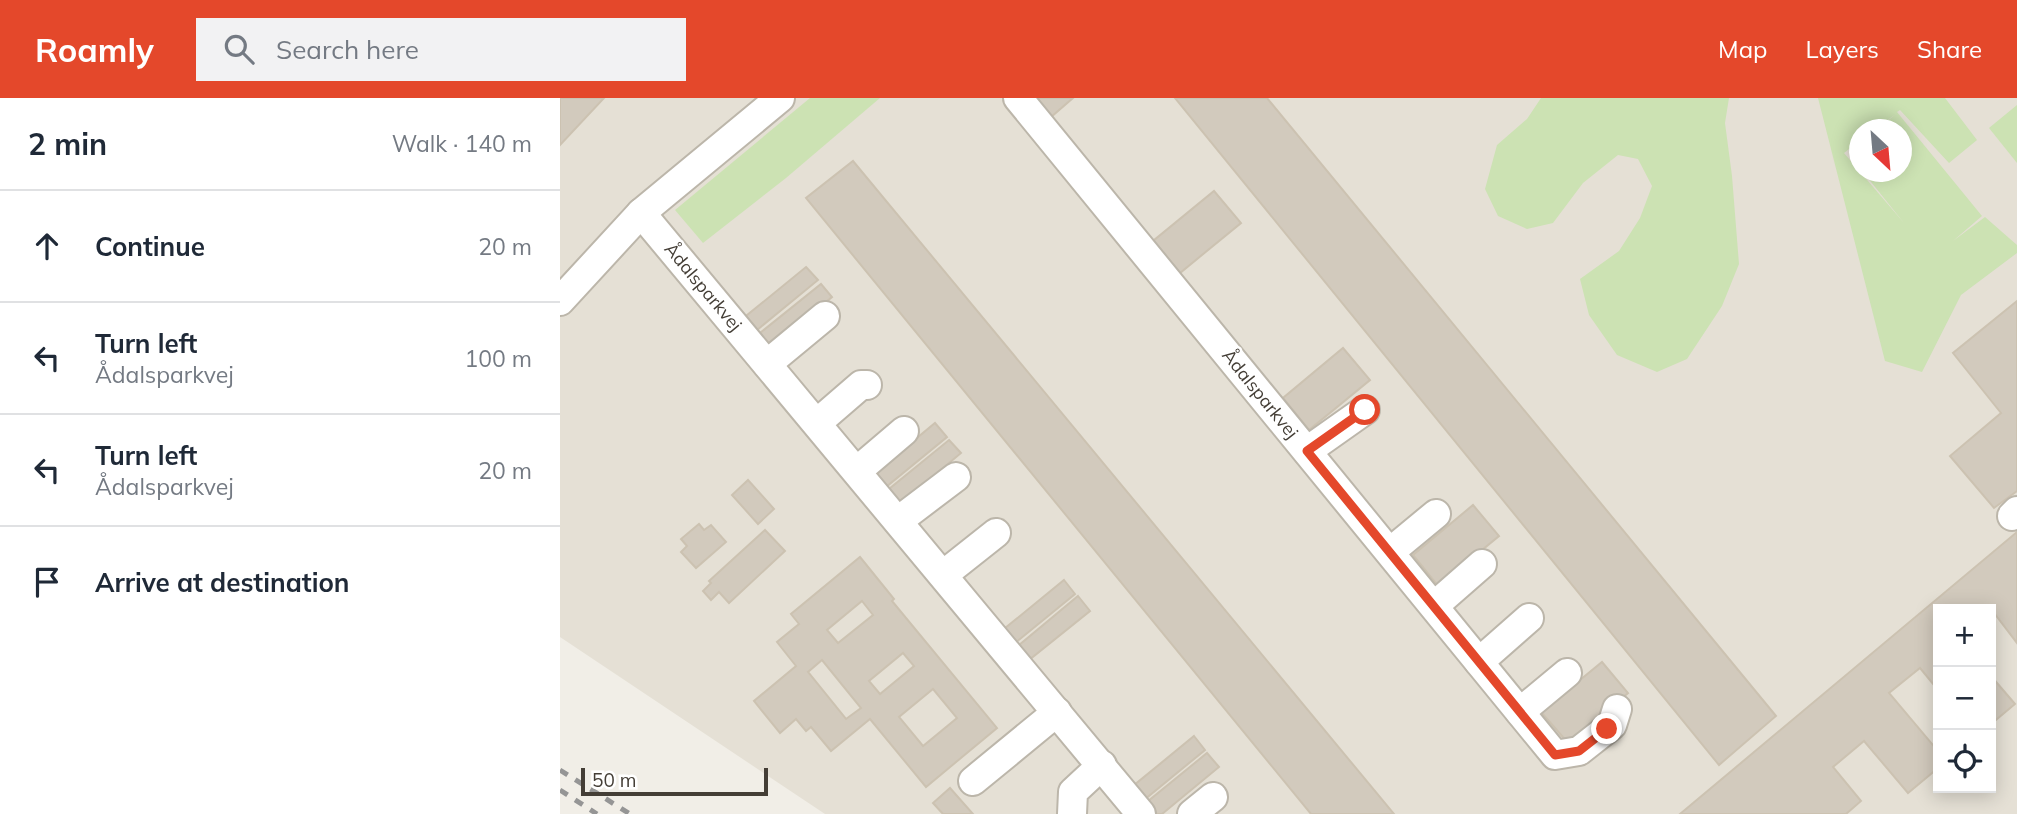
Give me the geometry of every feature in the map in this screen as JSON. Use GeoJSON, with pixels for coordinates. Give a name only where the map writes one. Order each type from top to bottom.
{"type":"FeatureCollection","features":[{"type":"Feature","properties":{"kind":"street","name":"Ådalsparkvej"},"geometry":{"type":"LineString","coordinates":[[1018,98],[1555,755],[1579,751],[1612,725],[1617,709]]}},
{"type":"Feature","properties":{"kind":"street"},"geometry":{"type":"LineString","coordinates":[[560,301],[641,213],[763,103]]}},
{"type":"Feature","properties":{"kind":"street","name":"Ådalsparkvej"},"geometry":{"type":"LineString","coordinates":[[641,213],[1142,814]]}},
{"type":"Feature","properties":{"kind":"street"},"geometry":{"type":"LineString","coordinates":[[767,364],[825,316]]}},
{"type":"Feature","properties":{"kind":"street"},"geometry":{"type":"LineString","coordinates":[[817,424],[861,385],[867,385]]}},
{"type":"Feature","properties":{"kind":"street"},"geometry":{"type":"LineString","coordinates":[[1307,451],[1365,410]]}},
{"type":"Feature","properties":{"kind":"street"},"geometry":{"type":"LineString","coordinates":[[857,471],[904,431]]}},
{"type":"Feature","properties":{"kind":"street"},"geometry":{"type":"LineString","coordinates":[[898,521],[956,477]]}},
{"type":"Feature","properties":{"kind":"street"},"geometry":{"type":"LineString","coordinates":[[1390,552],[1436,514]]}},
{"type":"Feature","properties":{"kind":"street"},"geometry":{"type":"LineString","coordinates":[[943,575],[996,533]]}},
{"type":"Feature","properties":{"kind":"street"},"geometry":{"type":"LineString","coordinates":[[1434,606],[1482,564]]}},
{"type":"Feature","properties":{"kind":"street"},"geometry":{"type":"LineString","coordinates":[[1479,662],[1529,618]]}},
{"type":"Feature","properties":{"kind":"street"},"geometry":{"type":"LineString","coordinates":[[1520,712],[1567,673]]}},
{"type":"Feature","properties":{"kind":"street"},"geometry":{"type":"LineString","coordinates":[[973,781],[1057,712]]}},
{"type":"Feature","properties":{"kind":"street"},"geometry":{"type":"LineString","coordinates":[[1072,814],[1073,792],[1101,765]]}},
{"type":"Feature","properties":{"kind":"shaded area"},"geometry":{"type":"Polygon","coordinates":[[[560,98],[2017,98],[2017,814],[825,814],[560,637],[560,98]]]}},
{"type":"Feature","properties":{"kind":"green space"},"geometry":{"type":"Polygon","coordinates":[[[810,98],[880,98],[786,178],[703,243],[675,210],[810,98]]]}},
{"type":"Feature","properties":{"kind":"green space"},"geometry":{"type":"Polygon","coordinates":[[[1541,98],[1729,98],[1725,123],[1739,264],[1722,306],[1687,359],[1657,372],[1617,355],[1589,315],[1580,279],[1619,251],[1640,218],[1652,186],[1638,159],[1618,155],[1583,183],[1553,223],[1527,229],[1498,216],[1485,189],[1497,145],[1527,119],[1541,98]]]}},
{"type":"Feature","properties":{"kind":"green space"},"geometry":{"type":"Polygon","coordinates":[[[1818,98],[1945,98],[1977,140],[1949,163],[1912,123],[1912,119],[1908,119],[1900,110],[1897,112],[1903,119],[1890,119],[1896,114],[1889,119],[1849,119],[1849,149],[1844,153],[1849,159],[1849,182],[1869,182],[1904,223],[1871,182],[1912,182],[1912,130],[1982,216],[1953,241],[1985,217],[2017,245],[2017,253],[1961,295],[1922,372],[1885,361],[1818,98]]]}},
{"type":"Feature","properties":{"kind":"green space"},"geometry":{"type":"Polygon","coordinates":[[[2017,105],[2017,163],[1989,128],[2017,105]]]}},
{"type":"Feature","properties":{"kind":"building"},"geometry":{"type":"Polygon","coordinates":[[[560,98],[604,98],[560,145],[560,98]]]}},
{"type":"Feature","properties":{"kind":"building"},"geometry":{"type":"Polygon","coordinates":[[[1034,98],[1073,98],[1051,117],[1034,98]]]}},
{"type":"Feature","properties":{"kind":"building"},"geometry":{"type":"Polygon","coordinates":[[[1175,98],[1267,98],[1776,716],[1719,765],[1175,98]]]}},
{"type":"Feature","properties":{"kind":"building"},"geometry":{"type":"Polygon","coordinates":[[[853,161],[1394,814],[1311,814],[806,198],[853,161]]]}},
{"type":"Feature","properties":{"kind":"building"},"geometry":{"type":"Polygon","coordinates":[[[1214,191],[1241,223],[1180,273],[1153,241],[1214,191]]]}},
{"type":"Feature","properties":{"kind":"building"},"geometry":{"type":"Polygon","coordinates":[[[806,267],[818,280],[757,330],[746,316],[806,267]]]}},
{"type":"Feature","properties":{"kind":"building"},"geometry":{"type":"Polygon","coordinates":[[[821,284],[832,297],[771,347],[760,333],[821,284]]]}},
{"type":"Feature","properties":{"kind":"building"},"geometry":{"type":"Polygon","coordinates":[[[2017,301],[2017,491],[1994,508],[1950,456],[2001,413],[1953,353],[2017,301]]]}},
{"type":"Feature","properties":{"kind":"building"},"geometry":{"type":"Polygon","coordinates":[[[1343,348],[1370,380],[1309,430],[1283,398],[1343,348]]]}},
{"type":"Feature","properties":{"kind":"building"},"geometry":{"type":"Polygon","coordinates":[[[935,423],[947,437],[886,487],[875,473],[935,423]]]}},
{"type":"Feature","properties":{"kind":"building"},"geometry":{"type":"Polygon","coordinates":[[[949,440],[961,453],[900,504],[889,489],[949,440]]]}},
{"type":"Feature","properties":{"kind":"building"},"geometry":{"type":"Polygon","coordinates":[[[748,480],[774,509],[758,524],[732,495],[748,480]]]}},
{"type":"Feature","properties":{"kind":"building"},"geometry":{"type":"Polygon","coordinates":[[[1473,505],[1499,536],[1438,586],[1413,555],[1473,505]]]}},
{"type":"Feature","properties":{"kind":"building"},"geometry":{"type":"Polygon","coordinates":[[[699,524],[704,530],[711,525],[726,542],[696,568],[681,552],[687,546],[681,539],[699,524]]]}},
{"type":"Feature","properties":{"kind":"building"},"geometry":{"type":"Polygon","coordinates":[[[765,530],[785,551],[729,603],[719,592],[711,600],[703,591],[711,583],[709,581],[765,530]]]}},
{"type":"Feature","properties":{"kind":"building"},"geometry":{"type":"Polygon","coordinates":[[[2017,532],[2017,643],[1996,616],[1996,604],[1933,604],[1933,684],[1920,668],[1889,693],[1933,745],[1933,772],[1908,793],[1864,741],[1833,767],[1861,801],[1846,814],[1680,814],[2017,532]]]}},
{"type":"Feature","properties":{"kind":"building"},"geometry":{"type":"Polygon","coordinates":[[[860,557],[894,599],[892,601],[997,728],[926,787],[870,719],[831,751],[811,727],[806,731],[796,719],[780,733],[754,701],[796,666],[777,642],[799,624],[791,614],[860,557]],[[862,601],[827,630],[838,643],[873,615],[862,601]],[[903,653],[869,681],[880,694],[914,666],[903,653]],[[822,660],[808,672],[846,719],[861,708],[822,660]],[[933,689],[899,717],[923,746],[957,718],[933,689]]]}},
{"type":"Feature","properties":{"kind":"building"},"geometry":{"type":"Polygon","coordinates":[[[1064,580],[1075,594],[1015,643],[1004,629],[1064,580]]]}},
{"type":"Feature","properties":{"kind":"building"},"geometry":{"type":"Polygon","coordinates":[[[1078,596],[1090,611],[1029,660],[1018,646],[1078,596]]]}},
{"type":"Feature","properties":{"kind":"building"},"geometry":{"type":"Polygon","coordinates":[[[1602,662],[1628,693],[1568,743],[1541,712],[1602,662]]]}},
{"type":"Feature","properties":{"kind":"building"},"geometry":{"type":"Polygon","coordinates":[[[1996,682],[2015,704],[1996,720],[1996,682]]]}},
{"type":"Feature","properties":{"kind":"building"},"geometry":{"type":"Polygon","coordinates":[[[1194,736],[1205,750],[1144,800],[1133,786],[1194,736]]]}},
{"type":"Feature","properties":{"kind":"building"},"geometry":{"type":"Polygon","coordinates":[[[1207,753],[1219,767],[1162,814],[1157,814],[1147,802],[1207,753]]]}},
{"type":"Feature","properties":{"kind":"building"},"geometry":{"type":"Polygon","coordinates":[[[950,788],[973,814],[943,814],[933,803],[950,788]]]}},
{"type":"Feature","properties":{"kind":"railway"},"geometry":{"type":"LineString","coordinates":[[560,770],[630,814]]}},
{"type":"Feature","properties":{"kind":"railway"},"geometry":{"type":"LineString","coordinates":[[560,790],[597,814]]}},
{"type":"Feature","properties":{"kind":"route"},"geometry":{"type":"LineString","coordinates":[[1365,410],[1307,451],[1555,755],[1579,751],[1607,729]]}}]}
